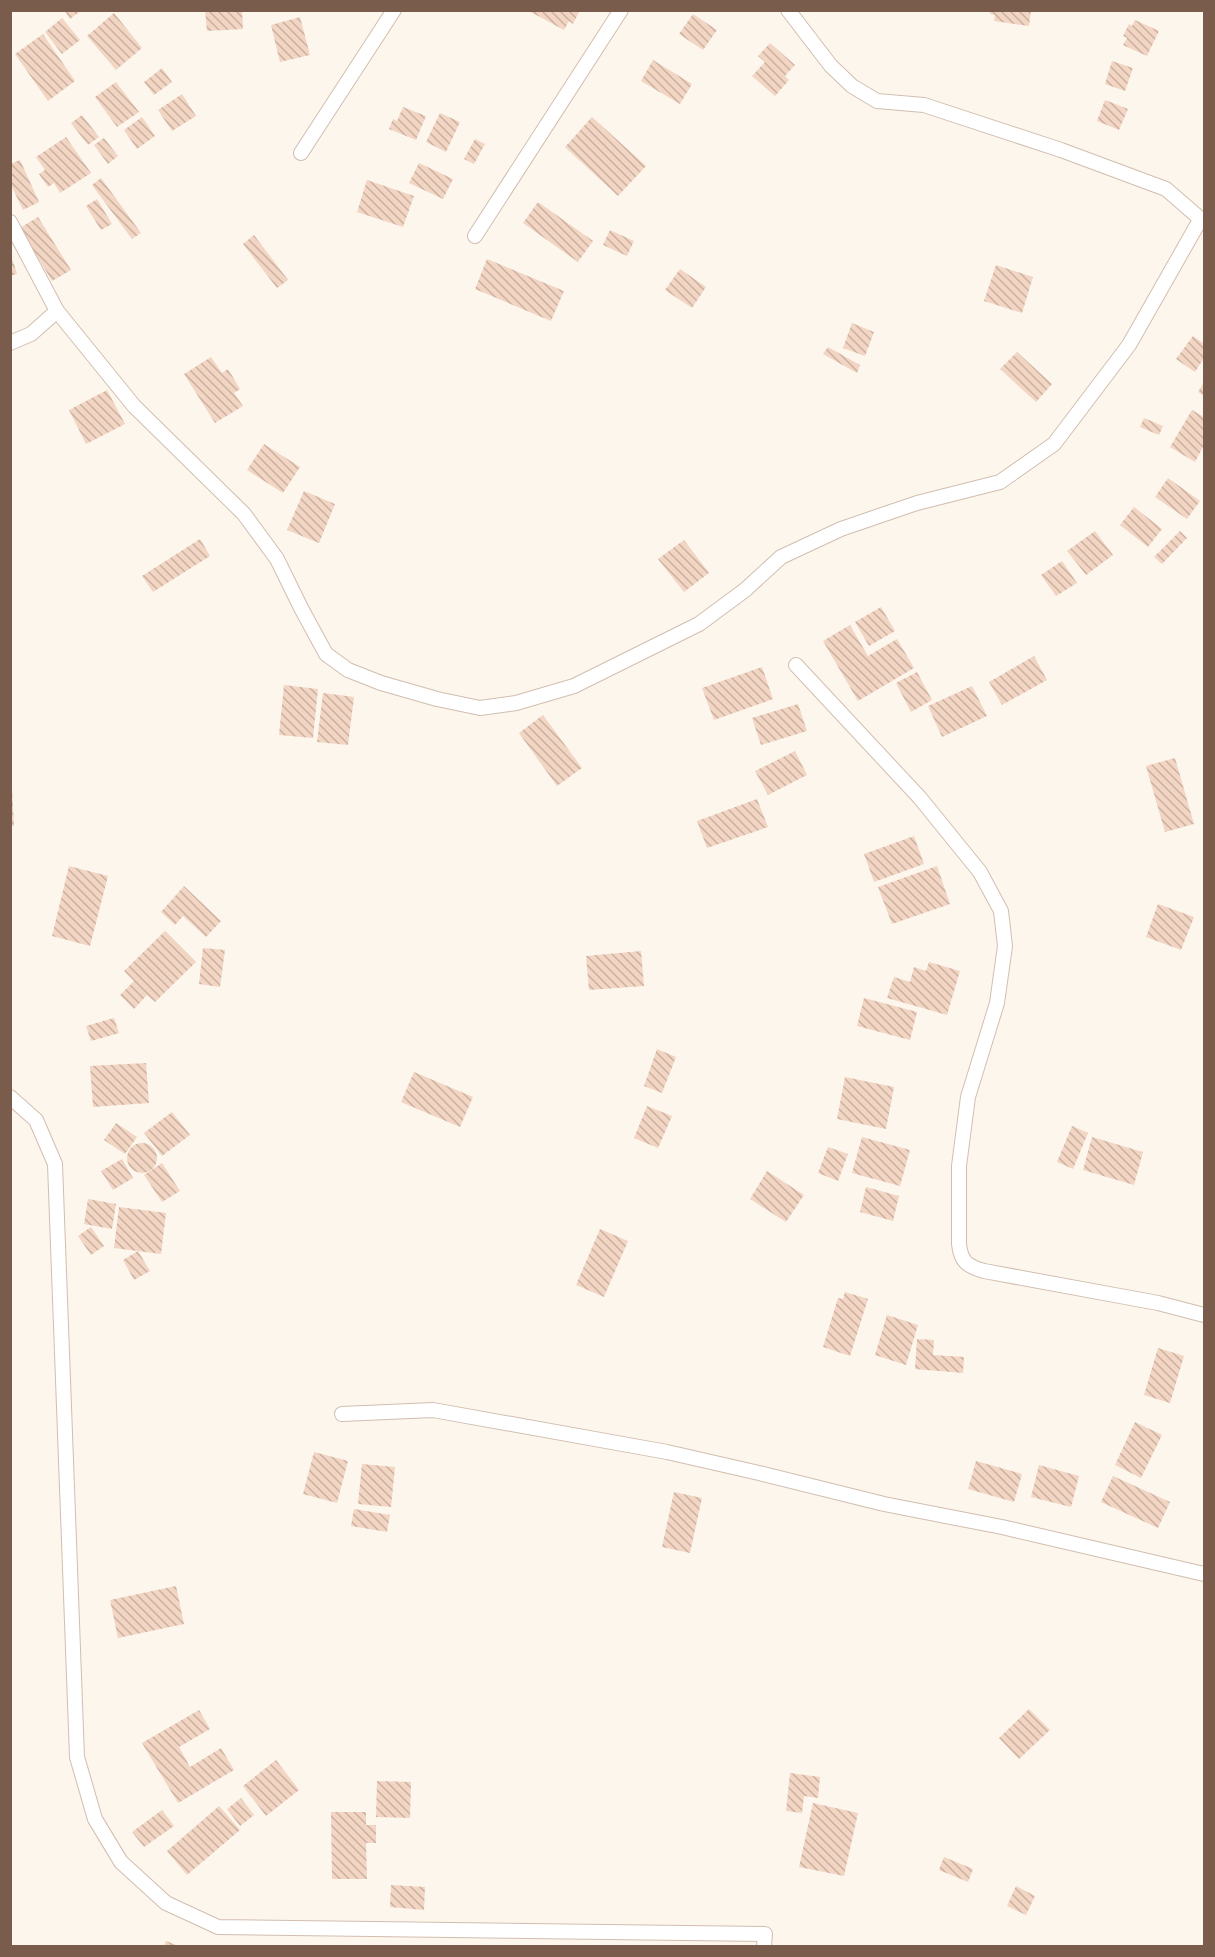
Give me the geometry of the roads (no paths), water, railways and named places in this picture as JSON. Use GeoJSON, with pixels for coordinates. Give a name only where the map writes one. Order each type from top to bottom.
{"type":"FeatureCollection","features":[{"type":"Feature","properties":{"kind":"street"},"geometry":{"type":"LineString","coordinates":[[301,153],[394,10]]}},
{"type":"Feature","properties":{"kind":"street"},"geometry":{"type":"LineString","coordinates":[[475,236],[621,10]]}},
{"type":"Feature","properties":{"kind":"street"},"geometry":{"type":"LineString","coordinates":[[10,222],[57,311],[134,406],[244,514],[277,559],[326,654],[348,670],[381,683],[437,699],[480,708],[516,703],[574,686],[699,624],[745,590],[781,556],[841,529],[917,503],[1000,482],[1054,444],[1061,435],[1129,345],[1202,221],[1166,189],[1061,150],[924,105],[877,100],[852,86],[831,66],[788,10]]}},
{"type":"Feature","properties":{"kind":"street"},"geometry":{"type":"LineString","coordinates":[[10,343],[31,334],[57,311]]}},
{"type":"Feature","properties":{"kind":"street"},"geometry":{"type":"LineString","coordinates":[[796,665],[920,798],[980,872],[1001,911],[1005,946],[997,1003],[968,1097],[959,1166],[958,1244],[960,1255],[970,1266],[984,1271],[1158,1303],[1204,1315]]}},
{"type":"Feature","properties":{"kind":"street"},"geometry":{"type":"LineString","coordinates":[[10,1097],[36,1120],[55,1164],[77,1757],[95,1819],[121,1862],[165,1903],[218,1927],[765,1934],[764,1947]]}},
{"type":"Feature","properties":{"kind":"street"},"geometry":{"type":"LineString","coordinates":[[342,1414],[433,1410],[667,1452],[865,1500],[1002,1527],[1204,1574]]}}]}
